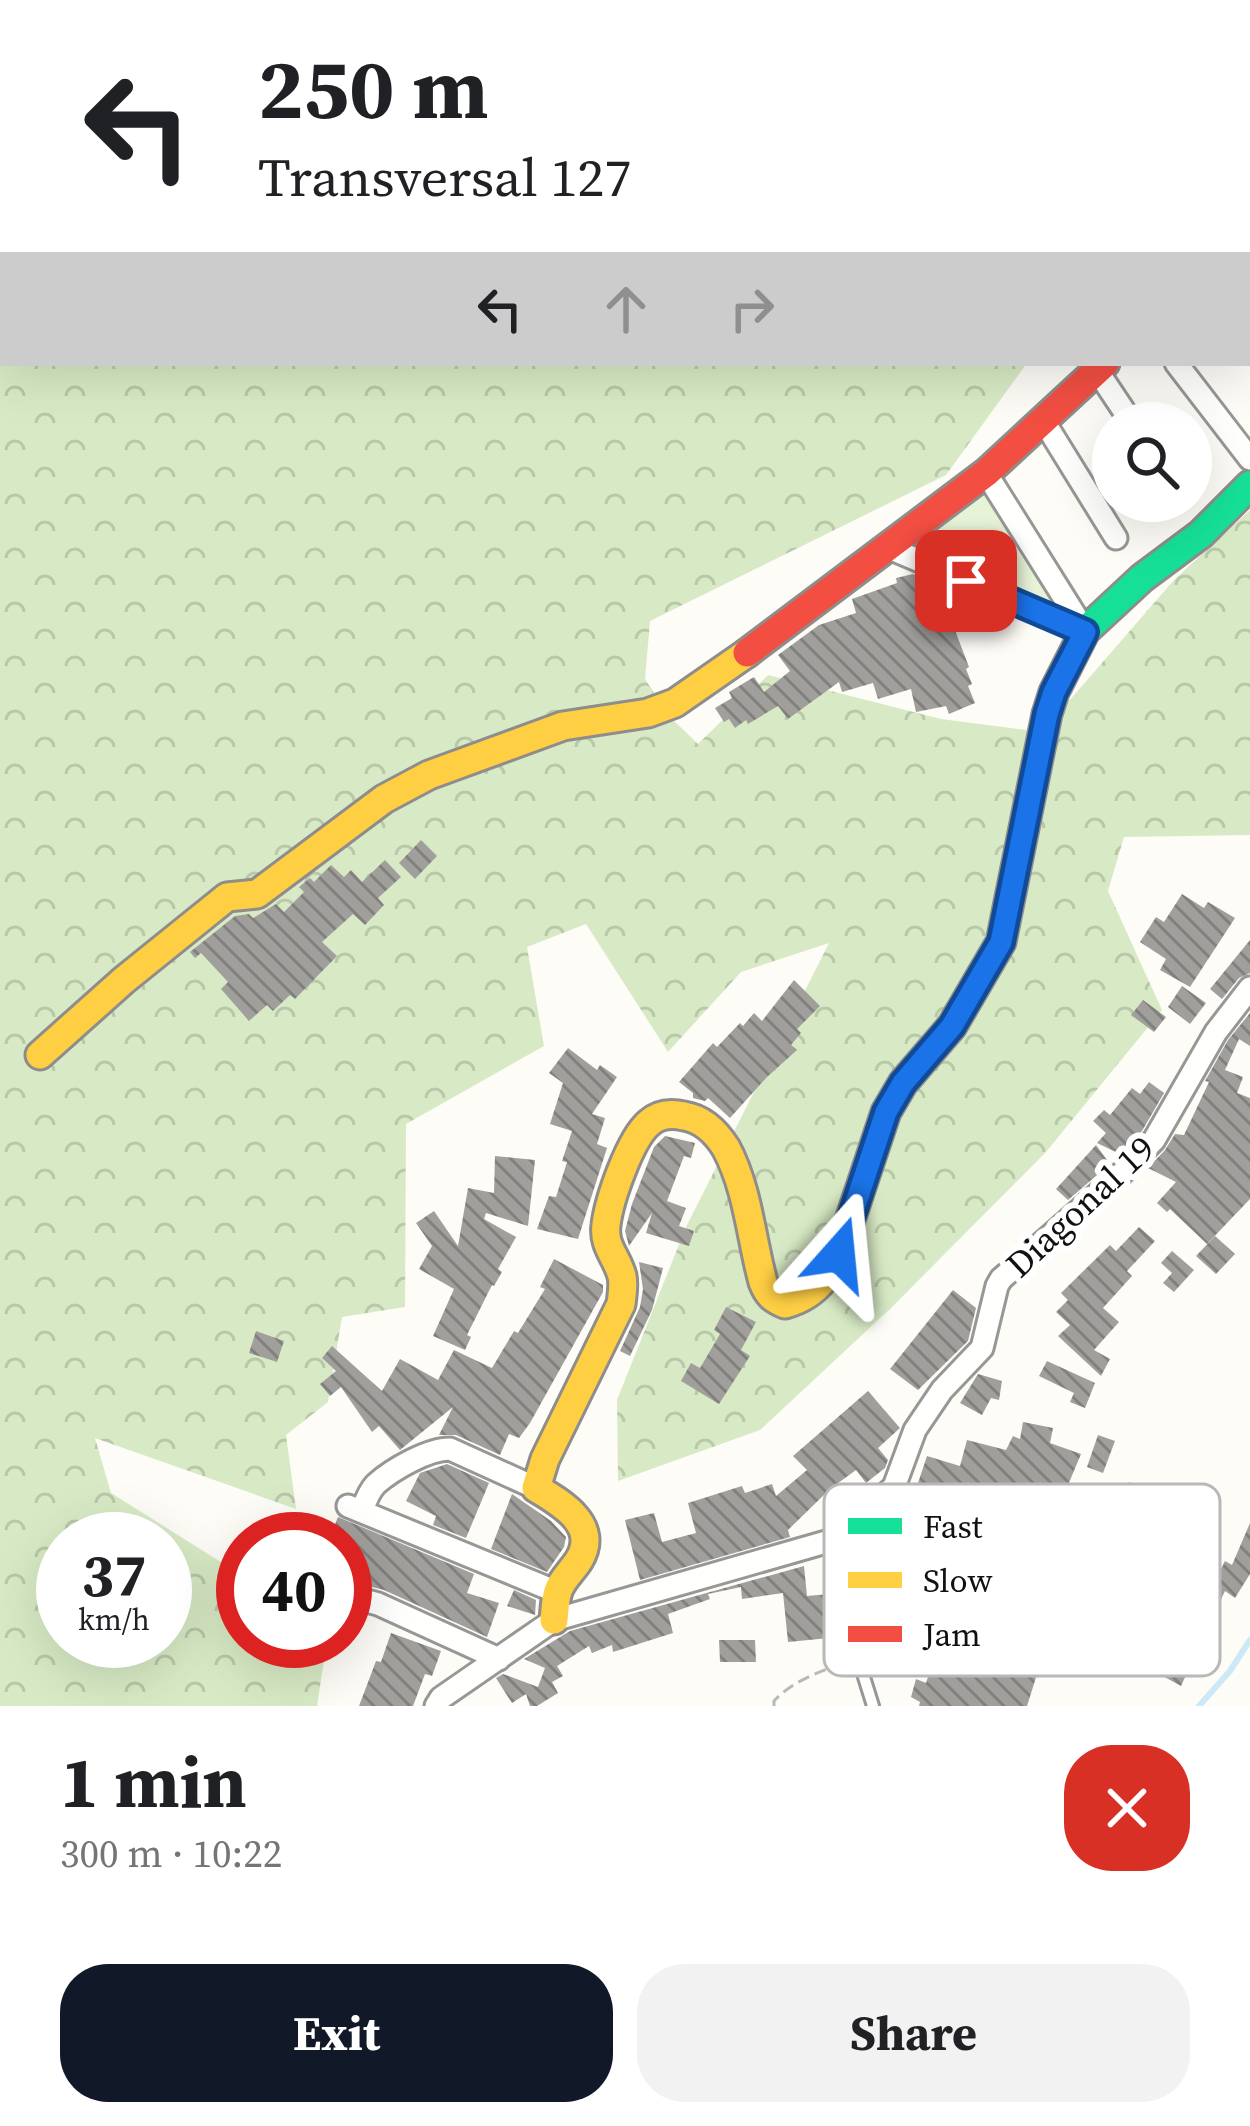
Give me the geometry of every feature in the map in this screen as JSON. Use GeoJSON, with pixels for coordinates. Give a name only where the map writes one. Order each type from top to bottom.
{"type":"FeatureCollection","features":[{"type":"Feature","properties":{"kind":"street"},"geometry":{"type":"LineString","coordinates":[[40,1055],[227,897],[257,894],[384,799],[429,775],[563,726],[675,703],[986,472],[1101,366],[1121,402]]}},
{"type":"Feature","properties":{"kind":"street"},"geometry":{"type":"LineString","coordinates":[[1178,366],[1250,459]]}},
{"type":"Feature","properties":{"kind":"street"},"geometry":{"type":"LineString","coordinates":[[1043,419],[1116,538]]}},
{"type":"Feature","properties":{"kind":"street"},"geometry":{"type":"LineString","coordinates":[[986,472],[1085,632]]}},
{"type":"Feature","properties":{"kind":"street"},"geometry":{"type":"LineString","coordinates":[[536,1488],[545,1459],[621,1304],[625,1278],[605,1230],[645,1125],[656,1117],[683,1114],[696,1119],[724,1144],[733,1161],[769,1294],[785,1304],[805,1299],[830,1273],[839,1254],[886,1112],[903,1083],[952,1026],[1001,942],[1047,714],[1085,632],[1142,578],[1201,534],[1250,485]]}},
{"type":"Feature","properties":{"kind":"street"},"geometry":{"type":"LineString","coordinates":[[886,547],[1085,632]]}},
{"type":"Feature","properties":{"kind":"street","name":"Diagonal 19"},"geometry":{"type":"LineString","coordinates":[[895,1484],[914,1430],[942,1390],[982,1348],[1001,1279],[1154,1140],[1216,1032],[1250,988]]}},
{"type":"Feature","properties":{"kind":"street"},"geometry":{"type":"LineString","coordinates":[[441,1448],[536,1488],[573,1513],[585,1529],[584,1551],[555,1606],[355,1509],[375,1485],[424,1453],[441,1448]]}},
{"type":"Feature","properties":{"kind":"street","name":"Diagonal 19"},"geometry":{"type":"LineString","coordinates":[[438,1702],[500,1659],[555,1606],[824,1542]]}},
{"type":"Feature","properties":{"kind":"street"},"geometry":{"type":"LineString","coordinates":[[372,1602],[500,1659]]}},
{"type":"Feature","properties":{"kind":"lane"},"geometry":{"type":"LineString","coordinates":[[864,1676],[873,1706]]}},
{"type":"Feature","properties":{"kind":"path"},"geometry":{"type":"LineString","coordinates":[[774,1706],[777,1697],[824,1671]]}},
{"type":"Feature","properties":{"kind":"green space"},"geometry":{"type":"Polygon","coordinates":[[[0,366],[1025,366],[946,475],[650,621],[645,679],[668,715],[698,744],[768,675],[941,719],[1042,732],[1174,580],[1250,510],[1250,835],[1124,837],[1108,891],[1162,1010],[1046,1152],[891,1308],[760,1430],[618,1481],[617,1400],[686,1227],[829,943],[741,972],[668,1052],[586,924],[527,947],[544,1046],[406,1124],[405,1307],[342,1317],[328,1402],[286,1435],[296,1509],[95,1438],[111,1493],[141,1512],[36,1512],[36,1668],[192,1668],[192,1544],[216,1559],[216,1668],[323,1668],[317,1706],[0,1706],[0,366]]]}},
{"type":"Feature","properties":{"kind":"green space"},"geometry":{"type":"Polygon","coordinates":[[[988,485],[1058,606],[913,552],[944,515],[988,485]]]}},
{"type":"Feature","properties":{"kind":"building"},"geometry":{"type":"Polygon","coordinates":[[[918,576],[926,607],[940,604],[943,614],[947,612],[969,667],[972,684],[968,686],[975,703],[949,714],[946,706],[916,712],[911,689],[878,699],[873,683],[842,692],[839,682],[788,719],[778,706],[735,728],[729,719],[724,722],[715,708],[732,698],[729,692],[754,677],[764,692],[790,671],[778,655],[819,625],[856,613],[852,599],[918,576]]]}},
{"type":"Feature","properties":{"kind":"building"},"geometry":{"type":"Polygon","coordinates":[[[421,840],[437,856],[415,879],[399,863],[421,840]]]}},
{"type":"Feature","properties":{"kind":"building"},"geometry":{"type":"Polygon","coordinates":[[[385,860],[401,877],[378,898],[384,905],[365,925],[353,914],[322,942],[337,956],[295,999],[290,995],[273,1011],[267,1005],[249,1021],[221,989],[228,982],[201,953],[195,958],[190,952],[235,916],[253,918],[276,904],[284,912],[304,892],[299,887],[310,878],[314,882],[331,865],[344,877],[351,870],[362,882],[385,860]]]}},
{"type":"Feature","properties":{"kind":"building"},"geometry":{"type":"Polygon","coordinates":[[[1182,894],[1204,908],[1208,902],[1235,918],[1190,987],[1160,970],[1166,959],[1140,942],[1156,917],[1164,922],[1182,894]]]}},
{"type":"Feature","properties":{"kind":"building"},"geometry":{"type":"Polygon","coordinates":[[[1250,940],[1250,973],[1239,978],[1222,999],[1210,989],[1250,940]]]}},
{"type":"Feature","properties":{"kind":"building"},"geometry":{"type":"Polygon","coordinates":[[[794,980],[820,1006],[797,1029],[801,1033],[791,1045],[797,1050],[730,1118],[708,1098],[693,1098],[679,1082],[713,1043],[717,1047],[740,1023],[743,1026],[754,1013],[762,1021],[794,980]]]}},
{"type":"Feature","properties":{"kind":"building"},"geometry":{"type":"Polygon","coordinates":[[[1182,986],[1206,1003],[1190,1024],[1168,1007],[1182,986]]]}},
{"type":"Feature","properties":{"kind":"building"},"geometry":{"type":"Polygon","coordinates":[[[1143,1000],[1166,1017],[1154,1032],[1131,1015],[1143,1000]]]}},
{"type":"Feature","properties":{"kind":"building"},"geometry":{"type":"Polygon","coordinates":[[[1250,1013],[1250,1046],[1239,1039],[1225,1070],[1243,1077],[1237,1093],[1250,1098],[1250,1199],[1207,1244],[1170,1209],[1167,1212],[1157,1203],[1176,1182],[1148,1168],[1175,1134],[1184,1135],[1209,1082],[1205,1081],[1250,1013]]]}},
{"type":"Feature","properties":{"kind":"building"},"geometry":{"type":"Polygon","coordinates":[[[568,1048],[597,1070],[600,1065],[617,1077],[592,1114],[605,1118],[597,1144],[607,1148],[578,1239],[537,1229],[549,1196],[556,1197],[567,1162],[562,1161],[572,1131],[550,1124],[563,1083],[549,1073],[568,1048]]]}},
{"type":"Feature","properties":{"kind":"building"},"geometry":{"type":"Polygon","coordinates":[[[1149,1082],[1164,1093],[1142,1131],[1120,1154],[1097,1143],[1106,1133],[1093,1121],[1104,1110],[1110,1115],[1132,1088],[1140,1094],[1149,1082]]]}},
{"type":"Feature","properties":{"kind":"building"},"geometry":{"type":"Polygon","coordinates":[[[665,1136],[695,1143],[691,1158],[684,1156],[667,1201],[686,1208],[679,1226],[694,1231],[689,1246],[646,1233],[652,1213],[629,1246],[625,1231],[632,1204],[654,1147],[665,1136]]]}},
{"type":"Feature","properties":{"kind":"building"},"geometry":{"type":"Polygon","coordinates":[[[1096,1145],[1110,1164],[1068,1200],[1056,1189],[1096,1145]]]}},
{"type":"Feature","properties":{"kind":"building"},"geometry":{"type":"Polygon","coordinates":[[[495,1156],[535,1160],[528,1226],[486,1213],[484,1219],[516,1237],[467,1335],[471,1337],[465,1350],[433,1336],[454,1289],[419,1269],[432,1246],[416,1223],[434,1211],[458,1246],[468,1188],[494,1193],[495,1156]]]}},
{"type":"Feature","properties":{"kind":"building"},"geometry":{"type":"Polygon","coordinates":[[[1139,1227],[1155,1241],[1127,1271],[1132,1276],[1103,1308],[1119,1322],[1094,1350],[1110,1359],[1101,1376],[1058,1336],[1070,1325],[1056,1312],[1068,1300],[1061,1293],[1110,1245],[1116,1251],[1139,1227]]]}},
{"type":"Feature","properties":{"kind":"building"},"geometry":{"type":"Polygon","coordinates":[[[1215,1236],[1235,1254],[1216,1274],[1196,1256],[1215,1236]]]}},
{"type":"Feature","properties":{"kind":"building"},"geometry":{"type":"Polygon","coordinates":[[[1172,1251],[1194,1270],[1174,1292],[1163,1283],[1172,1273],[1161,1263],[1172,1251]]]}},
{"type":"Feature","properties":{"kind":"building"},"geometry":{"type":"Polygon","coordinates":[[[554,1259],[603,1285],[603,1292],[530,1423],[519,1438],[509,1434],[500,1455],[456,1435],[439,1435],[453,1407],[400,1450],[379,1426],[372,1432],[341,1387],[330,1396],[320,1384],[336,1371],[322,1358],[332,1346],[382,1391],[400,1359],[438,1380],[454,1350],[492,1368],[545,1289],[540,1287],[554,1259]]]}},
{"type":"Feature","properties":{"kind":"building"},"geometry":{"type":"Polygon","coordinates":[[[639,1262],[663,1268],[652,1310],[630,1356],[620,1351],[640,1307],[639,1262]]]}},
{"type":"Feature","properties":{"kind":"building"},"geometry":{"type":"Polygon","coordinates":[[[953,1290],[976,1308],[968,1341],[918,1390],[890,1369],[953,1290]]]}},
{"type":"Feature","properties":{"kind":"building"},"geometry":{"type":"Polygon","coordinates":[[[726,1307],[756,1322],[741,1350],[750,1356],[719,1404],[681,1381],[691,1363],[700,1368],[720,1334],[714,1330],[726,1307]]]}},
{"type":"Feature","properties":{"kind":"building"},"geometry":{"type":"Polygon","coordinates":[[[256,1331],[284,1341],[277,1362],[249,1353],[256,1331]]]}},
{"type":"Feature","properties":{"kind":"building"},"geometry":{"type":"Polygon","coordinates":[[[1047,1361],[1095,1383],[1085,1408],[1070,1402],[1074,1393],[1039,1376],[1047,1361]]]}},
{"type":"Feature","properties":{"kind":"building"},"geometry":{"type":"Polygon","coordinates":[[[978,1374],[1002,1381],[999,1400],[991,1398],[982,1415],[960,1403],[978,1374]]]}},
{"type":"Feature","properties":{"kind":"building"},"geometry":{"type":"Polygon","coordinates":[[[868,1391],[900,1428],[878,1448],[888,1460],[885,1468],[866,1483],[856,1470],[837,1484],[824,1484],[824,1495],[788,1530],[790,1537],[640,1580],[625,1520],[654,1513],[662,1542],[696,1533],[688,1503],[742,1486],[745,1493],[772,1484],[776,1496],[807,1470],[793,1456],[868,1391]]]}},
{"type":"Feature","properties":{"kind":"building"},"geometry":{"type":"Polygon","coordinates":[[[1023,1422],[1053,1428],[1050,1443],[1081,1454],[1068,1484],[918,1484],[927,1456],[960,1466],[967,1440],[1006,1450],[1013,1436],[1020,1439],[1023,1422]]]}},
{"type":"Feature","properties":{"kind":"building"},"geometry":{"type":"Polygon","coordinates":[[[1098,1435],[1115,1441],[1103,1473],[1087,1467],[1098,1435]]]}},
{"type":"Feature","properties":{"kind":"building"},"geometry":{"type":"Polygon","coordinates":[[[447,1464],[489,1483],[466,1538],[433,1525],[436,1516],[406,1501],[420,1473],[447,1464]]]}},
{"type":"Feature","properties":{"kind":"building"},"geometry":{"type":"Polygon","coordinates":[[[512,1494],[566,1537],[547,1572],[491,1549],[512,1494]]]}},
{"type":"Feature","properties":{"kind":"building"},"geometry":{"type":"Polygon","coordinates":[[[1250,1523],[1250,1574],[1235,1598],[1225,1591],[1220,1601],[1220,1571],[1225,1561],[1232,1565],[1250,1523]]]}},
{"type":"Feature","properties":{"kind":"building"},"geometry":{"type":"Polygon","coordinates":[[[372,1531],[474,1574],[467,1593],[499,1603],[487,1637],[372,1587],[372,1531]]]}},
{"type":"Feature","properties":{"kind":"building"},"geometry":{"type":"Polygon","coordinates":[[[804,1566],[807,1596],[824,1595],[824,1638],[788,1642],[783,1593],[742,1599],[741,1587],[708,1594],[710,1599],[668,1614],[673,1633],[613,1652],[612,1645],[592,1653],[589,1646],[557,1666],[563,1676],[552,1682],[558,1693],[537,1706],[530,1706],[526,1694],[512,1703],[496,1678],[503,1674],[538,1687],[545,1668],[524,1659],[570,1631],[804,1566]]]}},
{"type":"Feature","properties":{"kind":"building"},"geometry":{"type":"Polygon","coordinates":[[[514,1590],[536,1600],[535,1615],[507,1606],[514,1590]]]}},
{"type":"Feature","properties":{"kind":"building"},"geometry":{"type":"Polygon","coordinates":[[[391,1633],[441,1651],[432,1676],[425,1674],[413,1706],[359,1706],[376,1661],[381,1662],[391,1633]]]}},
{"type":"Feature","properties":{"kind":"building"},"geometry":{"type":"Polygon","coordinates":[[[719,1640],[755,1640],[756,1662],[720,1662],[719,1640]]]}},
{"type":"Feature","properties":{"kind":"building"},"geometry":{"type":"Polygon","coordinates":[[[928,1676],[1036,1676],[1027,1706],[919,1706],[911,1697],[916,1679],[926,1683],[928,1676]]]}},
{"type":"Feature","properties":{"kind":"building"},"geometry":{"type":"Polygon","coordinates":[[[1163,1676],[1186,1676],[1181,1686],[1163,1676]]]}},
{"type":"Feature","properties":{"kind":"waterway"},"geometry":{"type":"LineString","coordinates":[[1199,1706],[1250,1640]]}},
{"type":"Feature","properties":{"kind":"traffic: fast"},"geometry":{"type":"LineString","coordinates":[[844,1238],[886,1112],[903,1083],[952,1026],[1001,942],[1047,714],[1085,631],[1142,578],[1201,534],[1250,485]]}},
{"type":"Feature","properties":{"kind":"traffic: slow"},"geometry":{"type":"LineString","coordinates":[[40,1055],[227,897],[257,894],[384,799],[429,775],[563,726],[648,713],[675,703],[747,653]]}},
{"type":"Feature","properties":{"kind":"traffic: slow"},"geometry":{"type":"LineString","coordinates":[[554,1620],[558,1591],[579,1560],[585,1536],[575,1516],[536,1488],[545,1459],[621,1304],[622,1276],[608,1245],[606,1225],[622,1171],[642,1131],[657,1118],[674,1115],[697,1120],[718,1137],[739,1180],[763,1282],[777,1300],[785,1304],[816,1287],[830,1270],[844,1238]]}},
{"type":"Feature","properties":{"kind":"traffic: jam"},"geometry":{"type":"LineString","coordinates":[[747,653],[986,473],[1102,366]]}},
{"type":"Feature","properties":{"kind":"route"},"geometry":{"type":"LineString","coordinates":[[839,1254],[886,1112],[903,1083],[952,1026],[1001,942],[1047,714],[1085,632],[966,581]]}}]}
